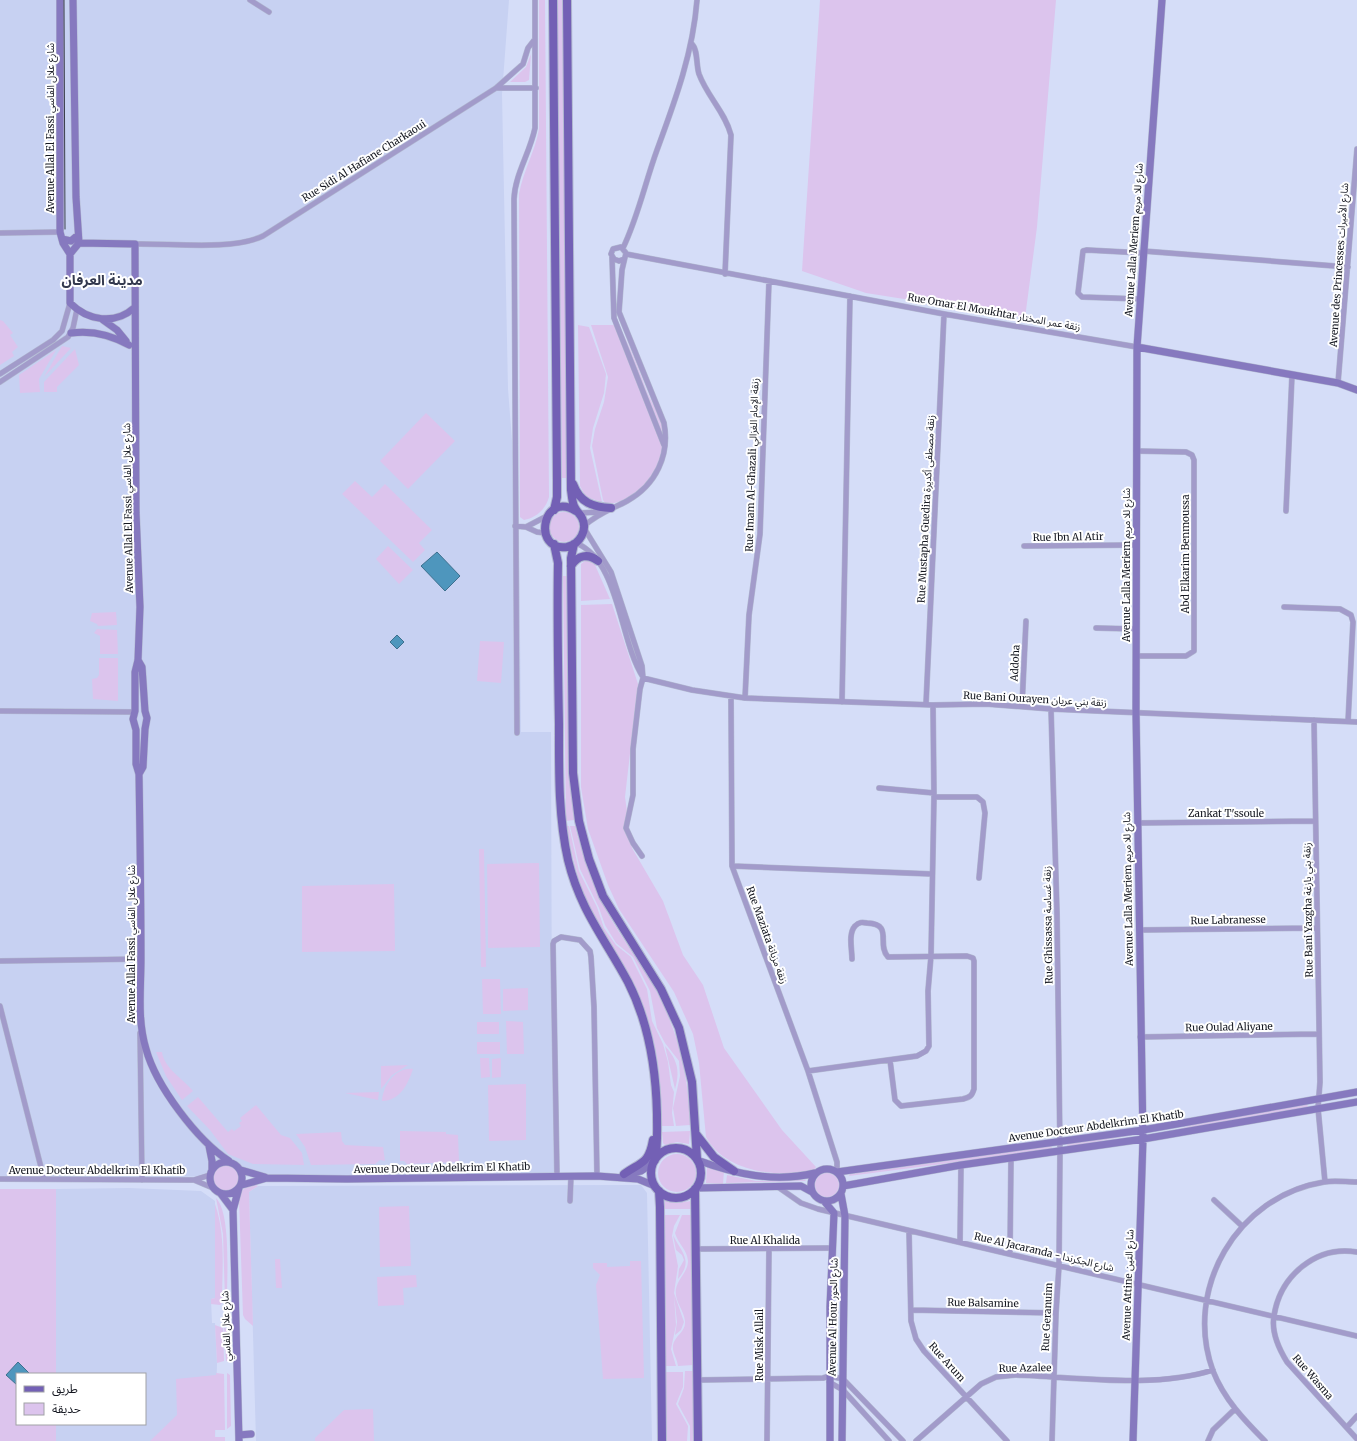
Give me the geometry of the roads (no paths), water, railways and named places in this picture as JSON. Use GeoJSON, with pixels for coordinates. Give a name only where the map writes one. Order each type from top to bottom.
{"type":"FeatureCollection","features":[{"type":"Feature","properties":{"kind":"main road"},"geometry":{"type":"LineString","coordinates":[[553,0],[557,481],[554,510]]}},
{"type":"Feature","properties":{"kind":"main road"},"geometry":{"type":"LineString","coordinates":[[554,544],[564,547],[575,544],[582,537],[584,527],[572,497],[567,0]]}},
{"type":"Feature","properties":{"kind":"main road"},"geometry":{"type":"LineString","coordinates":[[572,481],[575,491],[587,503],[599,507],[612,508]]}},
{"type":"Feature","properties":{"kind":"main road"},"geometry":{"type":"LineString","coordinates":[[578,512],[567,507],[554,510],[547,516],[544,527],[545,533],[554,544],[558,563],[559,788],[565,846],[572,875],[582,902],[628,983],[644,1020],[654,1070],[657,1130],[652,1171],[660,1207],[662,1441]]}},
{"type":"Feature","properties":{"kind":"main road"},"geometry":{"type":"LineString","coordinates":[[575,544],[571,566],[573,772],[579,821],[589,859],[603,896],[657,982],[671,1008],[679,1028],[692,1082],[697,1159]]}},
{"type":"Feature","properties":{"kind":"main road"},"geometry":{"type":"LineString","coordinates":[[571,566],[576,560],[584,556],[591,556],[598,560]]}},
{"type":"Feature","properties":{"kind":"main road"},"geometry":{"type":"LineString","coordinates":[[621,1175],[639,1166],[646,1160],[657,1130]]}},
{"type":"Feature","properties":{"kind":"main road"},"geometry":{"type":"LineString","coordinates":[[696,1133],[714,1157],[734,1171]]}},
{"type":"Feature","properties":{"kind":"main road"},"geometry":{"type":"LineString","coordinates":[[654,1161],[664,1152],[676,1148],[688,1151],[697,1159],[700,1165],[701,1177],[695,1189],[690,1193],[677,1197],[664,1194],[657,1188]]}},
{"type":"Feature","properties":{"kind":"main road"},"geometry":{"type":"LineString","coordinates":[[695,1189],[698,1441]]}},
{"type":"Feature","properties":{"kind":"street","name":"Avenue Allal El Fassi شارع علال الفاسي"},"geometry":{"type":"LineString","coordinates":[[60,0],[61,236],[70,254]]}},
{"type":"Feature","properties":{"kind":"street"},"geometry":{"type":"LineString","coordinates":[[0,374],[53,340],[62,332],[70,303],[70,254],[79,243],[74,140],[73,0]]}},
{"type":"Feature","properties":{"kind":"street"},"geometry":{"type":"LineString","coordinates":[[250,0],[269,12]]}},
{"type":"Feature","properties":{"kind":"street","name":"Rue Sidi Al Hafiane Charkaoui"},"geometry":{"type":"LineString","coordinates":[[135,244],[234,244],[253,241],[496,88],[523,64],[530,45],[535,39],[534,0]]}},
{"type":"Feature","properties":{"kind":"street"},"geometry":{"type":"LineString","coordinates":[[642,856],[633,843],[626,828],[633,795],[633,749],[640,689],[643,678],[641,660],[616,582],[605,560],[584,527],[602,512],[637,495],[648,486],[661,464],[666,434],[664,423],[619,312],[625,256],[624,248],[636,220],[692,44],[697,0]]}},
{"type":"Feature","properties":{"kind":"street","name":"Avenue Lalla Meriem شارع للا مريم"},"geometry":{"type":"LineString","coordinates":[[1143,1130],[1140,1038],[1136,712],[1137,347],[1162,0]]}},
{"type":"Feature","properties":{"kind":"street"},"geometry":{"type":"LineString","coordinates":[[518,733],[515,526],[514,200],[518,175],[531,144],[535,128],[535,39]]}},
{"type":"Feature","properties":{"kind":"street"},"geometry":{"type":"LineString","coordinates":[[692,44],[695,48],[696,62],[701,79],[725,119],[731,134],[725,274]]}},
{"type":"Feature","properties":{"kind":"street"},"geometry":{"type":"LineString","coordinates":[[496,88],[536,88]]}},
{"type":"Feature","properties":{"kind":"street","name":"Avenue des Princesses شارع الأميرات"},"geometry":{"type":"LineString","coordinates":[[1338,383],[1357,149]]}},
{"type":"Feature","properties":{"kind":"street"},"geometry":{"type":"LineString","coordinates":[[0,233],[61,236],[71,241],[78,235]]}},
{"type":"Feature","properties":{"kind":"street"},"geometry":{"type":"LineString","coordinates":[[79,243],[135,244],[134,308],[129,313],[116,319],[101,319]]}},
{"type":"Feature","properties":{"kind":"street"},"geometry":{"type":"LineString","coordinates":[[624,248],[620,246],[614,248],[612,252],[614,318],[664,445]]}},
{"type":"Feature","properties":{"kind":"street"},"geometry":{"type":"LineString","coordinates":[[1140,300],[1082,296],[1078,293],[1083,251],[1143,252],[1348,266]]}},
{"type":"Feature","properties":{"kind":"street"},"geometry":{"type":"LineString","coordinates":[[612,257],[618,261],[625,256]]}},
{"type":"Feature","properties":{"kind":"street","name":"Rue Omar El Moukhtar زنقة عمر المختار"},"geometry":{"type":"LineString","coordinates":[[625,256],[1338,383],[1357,390]]}},
{"type":"Feature","properties":{"kind":"street","name":"Rue Imam Al-Ghazali زنقة الإمام الغزالي"},"geometry":{"type":"LineString","coordinates":[[745,698],[749,608],[760,534],[769,281]]}},
{"type":"Feature","properties":{"kind":"street"},"geometry":{"type":"LineString","coordinates":[[842,702],[850,296]]}},
{"type":"Feature","properties":{"kind":"street"},"geometry":{"type":"LineString","coordinates":[[70,303],[77,309],[101,319],[117,330],[136,357]]}},
{"type":"Feature","properties":{"kind":"street","name":"Avenue Allal El Fassi شارع علال الفاسي"},"geometry":{"type":"LineString","coordinates":[[134,308],[136,357],[136,513],[140,607],[138,660],[135,672],[135,712],[133,719],[136,730]]}},
{"type":"Feature","properties":{"kind":"street"},"geometry":{"type":"LineString","coordinates":[[0,382],[70,335],[77,309]]}},
{"type":"Feature","properties":{"kind":"street","name":"Rue Mustapha Guedira زنقة مصطفى أكديرة"},"geometry":{"type":"LineString","coordinates":[[926,704],[944,314]]}},
{"type":"Feature","properties":{"kind":"street"},"geometry":{"type":"LineString","coordinates":[[62,332],[70,335],[94,333],[116,338],[129,345]]}},
{"type":"Feature","properties":{"kind":"street"},"geometry":{"type":"LineString","coordinates":[[1286,510],[1292,375]]}},
{"type":"Feature","properties":{"kind":"street","name":"Abd Elkarim Benmoussa"},"geometry":{"type":"LineString","coordinates":[[1136,451],[1186,452],[1192,455],[1194,460],[1194,651],[1186,656],[1137,656]]}},
{"type":"Feature","properties":{"kind":"street"},"geometry":{"type":"LineString","coordinates":[[578,512],[602,512]]}},
{"type":"Feature","properties":{"kind":"street"},"geometry":{"type":"LineString","coordinates":[[526,527],[547,516]]}},
{"type":"Feature","properties":{"kind":"street"},"geometry":{"type":"LineString","coordinates":[[515,526],[526,527],[537,532],[545,533]]}},
{"type":"Feature","properties":{"kind":"street"},"geometry":{"type":"LineString","coordinates":[[575,544],[588,550],[598,560],[611,587],[636,664],[643,678]]}},
{"type":"Feature","properties":{"kind":"street","name":"Rue Ibn Al Atir"},"geometry":{"type":"LineString","coordinates":[[1024,546],[1136,545]]}},
{"type":"Feature","properties":{"kind":"street"},"geometry":{"type":"LineString","coordinates":[[1284,607],[1340,609],[1351,615],[1353,622],[1348,722]]}},
{"type":"Feature","properties":{"kind":"street","name":"Addoha"},"geometry":{"type":"LineString","coordinates":[[1022,706],[1026,622]]}},
{"type":"Feature","properties":{"kind":"street"},"geometry":{"type":"LineString","coordinates":[[1096,628],[1136,629]]}},
{"type":"Feature","properties":{"kind":"street","name":"Avenue Allal El Fassi شارع علال الفاسي"},"geometry":{"type":"LineString","coordinates":[[138,660],[142,667],[145,711],[147,718],[145,729]]}},
{"type":"Feature","properties":{"kind":"street","name":"Rue Bani Ourayen زنقة بني عريان"},"geometry":{"type":"LineString","coordinates":[[643,678],[671,686],[731,697],[745,698],[842,702],[986,704],[1051,709],[1357,722]]}},
{"type":"Feature","properties":{"kind":"street","name":"Rue Maziata زنقة مزياتة"},"geometry":{"type":"LineString","coordinates":[[731,697],[732,866],[808,1071],[836,1161],[837,1172]]}},
{"type":"Feature","properties":{"kind":"street"},"geometry":{"type":"LineString","coordinates":[[808,1071],[917,1056],[926,1051],[929,1046],[928,991],[931,956],[934,795],[933,704]]}},
{"type":"Feature","properties":{"kind":"street"},"geometry":{"type":"LineString","coordinates":[[0,711],[135,712],[139,709],[145,711]]}},
{"type":"Feature","properties":{"kind":"street","name":"Rue Ghissassa زنقة غساسة"},"geometry":{"type":"LineString","coordinates":[[1051,709],[1057,913],[1060,1151]]}},
{"type":"Feature","properties":{"kind":"street","name":"Rue Bani Yazgha زنقة بني يازغة"},"geometry":{"type":"LineString","coordinates":[[1314,720],[1318,1108],[1325,1182]]}},
{"type":"Feature","properties":{"kind":"street"},"geometry":{"type":"LineString","coordinates":[[145,729],[144,764],[139,774],[136,764],[136,730],[141,732],[145,729]]}},
{"type":"Feature","properties":{"kind":"street","name":"Avenue Allal Fassi شارع علال الفاسي"},"geometry":{"type":"LineString","coordinates":[[139,774],[141,959],[140,1024],[149,1059],[160,1083],[176,1106],[207,1142]]}},
{"type":"Feature","properties":{"kind":"street"},"geometry":{"type":"LineString","coordinates":[[879,788],[934,795],[977,797],[983,802],[985,813],[979,878]]}},
{"type":"Feature","properties":{"kind":"street","name":"Zankat T'ssoule"},"geometry":{"type":"LineString","coordinates":[[1137,823],[1315,821]]}},
{"type":"Feature","properties":{"kind":"street"},"geometry":{"type":"LineString","coordinates":[[732,866],[932,874]]}},
{"type":"Feature","properties":{"kind":"street"},"geometry":{"type":"LineString","coordinates":[[852,959],[851,933],[857,924],[861,922],[876,923],[881,927],[885,953],[888,957],[967,956],[973,958],[973,1094],[969,1098],[963,1099],[901,1106],[895,1100],[890,1060]]}},
{"type":"Feature","properties":{"kind":"street","name":"Rue Labranesse"},"geometry":{"type":"LineString","coordinates":[[1139,930],[1316,928]]}},
{"type":"Feature","properties":{"kind":"street"},"geometry":{"type":"LineString","coordinates":[[557,1176],[553,944],[554,940],[561,938],[580,940],[590,951],[591,957],[594,1007],[597,1176]]}},
{"type":"Feature","properties":{"kind":"street"},"geometry":{"type":"LineString","coordinates":[[0,961],[141,959]]}},
{"type":"Feature","properties":{"kind":"street"},"geometry":{"type":"LineString","coordinates":[[0,1006],[44,1179]]}},
{"type":"Feature","properties":{"kind":"street"},"geometry":{"type":"LineString","coordinates":[[140,1024],[142,1180]]}},
{"type":"Feature","properties":{"kind":"street","name":"Rue Oulad Aliyane"},"geometry":{"type":"LineString","coordinates":[[1140,1038],[1318,1034]]}},
{"type":"Feature","properties":{"kind":"street","name":"Avenue Docteur Abdelkrim El Khatib"},"geometry":{"type":"LineString","coordinates":[[837,1172],[1143,1130],[1357,1092]]}},
{"type":"Feature","properties":{"kind":"street","name":"Avenue Docteur Abdelkrim El Khatib"},"geometry":{"type":"LineString","coordinates":[[843,1186],[961,1165],[1143,1140],[1357,1102]]}},
{"type":"Feature","properties":{"kind":"street","name":"Avenue Attine شارع التين"},"geometry":{"type":"LineString","coordinates":[[1133,1441],[1143,1130]]}},
{"type":"Feature","properties":{"kind":"street"},"geometry":{"type":"LineString","coordinates":[[207,1142],[229,1161],[238,1166],[243,1174],[240,1186]]}},
{"type":"Feature","properties":{"kind":"street"},"geometry":{"type":"LineString","coordinates":[[207,1142],[212,1161],[211,1173],[213,1188]]}},
{"type":"Feature","properties":{"kind":"street","name":"Rue Geranuim"},"geometry":{"type":"LineString","coordinates":[[1052,1441],[1059,1266],[1060,1151]]}},
{"type":"Feature","properties":{"kind":"street"},"geometry":{"type":"LineString","coordinates":[[1010,1253],[1011,1158]]}},
{"type":"Feature","properties":{"kind":"street"},"geometry":{"type":"LineString","coordinates":[[697,1159],[746,1175],[768,1177],[796,1177],[826,1169],[837,1172],[842,1178],[843,1186],[841,1194],[832,1201],[824,1201],[816,1198],[812,1192],[810,1184],[815,1173]]}},
{"type":"Feature","properties":{"kind":"street"},"geometry":{"type":"LineString","coordinates":[[194,1180],[211,1173],[216,1165],[229,1161]]}},
{"type":"Feature","properties":{"kind":"street"},"geometry":{"type":"LineString","coordinates":[[621,1175],[641,1170],[654,1161]]}},
{"type":"Feature","properties":{"kind":"street"},"geometry":{"type":"LineString","coordinates":[[960,1242],[961,1165]]}},
{"type":"Feature","properties":{"kind":"street"},"geometry":{"type":"LineString","coordinates":[[241,1170],[267,1178]]}},
{"type":"Feature","properties":{"kind":"street"},"geometry":{"type":"LineString","coordinates":[[621,1175],[644,1180],[657,1188]]}},
{"type":"Feature","properties":{"kind":"street","name":"Avenue Docteur Abdelkrim El Khatib"},"geometry":{"type":"LineString","coordinates":[[267,1178],[621,1175]]}},
{"type":"Feature","properties":{"kind":"street"},"geometry":{"type":"LineString","coordinates":[[570,1201],[571,1176]]}},
{"type":"Feature","properties":{"kind":"street"},"geometry":{"type":"LineString","coordinates":[[221,1194],[234,1192],[240,1186],[267,1178]]}},
{"type":"Feature","properties":{"kind":"street","name":"Avenue Docteur Abdelkrim El Khatib"},"geometry":{"type":"LineString","coordinates":[[0,1179],[194,1180]]}},
{"type":"Feature","properties":{"kind":"street"},"geometry":{"type":"LineString","coordinates":[[194,1180],[213,1188],[221,1194],[233,1210]]}},
{"type":"Feature","properties":{"kind":"street"},"geometry":{"type":"LineString","coordinates":[[1264,1441],[1235,1409],[1213,1370],[1205,1331],[1206,1301],[1216,1267],[1223,1253],[1242,1226],[1279,1198],[1297,1190],[1325,1182],[1357,1182]]}},
{"type":"Feature","properties":{"kind":"street","name":"شارع علال الفاسي"},"geometry":{"type":"LineString","coordinates":[[239,1438],[233,1210],[240,1186]]}},
{"type":"Feature","properties":{"kind":"street"},"geometry":{"type":"LineString","coordinates":[[695,1189],[801,1186],[812,1192]]}},
{"type":"Feature","properties":{"kind":"street","name":"Rue Al Jacaranda - شارع الجكرندا"},"geometry":{"type":"LineString","coordinates":[[778,1187],[810,1207],[1357,1336]]}},
{"type":"Feature","properties":{"kind":"street","name":"Avenue Al Hour شارع الحور"},"geometry":{"type":"LineString","coordinates":[[841,1194],[845,1216],[842,1441]]}},
{"type":"Feature","properties":{"kind":"street"},"geometry":{"type":"LineString","coordinates":[[1214,1200],[1242,1226]]}},
{"type":"Feature","properties":{"kind":"street"},"geometry":{"type":"LineString","coordinates":[[824,1201],[834,1213]]}},
{"type":"Feature","properties":{"kind":"street","name":"Avenue Al Hour شارع الحور"},"geometry":{"type":"LineString","coordinates":[[830,1441],[828,1379],[834,1213]]}},
{"type":"Feature","properties":{"kind":"street","name":"Rue Arum"},"geometry":{"type":"LineString","coordinates":[[909,1231],[911,1310],[913,1330],[916,1339],[924,1351],[1007,1441]]}},
{"type":"Feature","properties":{"kind":"street","name":"Rue Misk Allail"},"geometry":{"type":"LineString","coordinates":[[767,1441],[768,1248]]}},
{"type":"Feature","properties":{"kind":"street","name":"Rue Al Khalida"},"geometry":{"type":"LineString","coordinates":[[696,1249],[833,1248]]}},
{"type":"Feature","properties":{"kind":"street"},"geometry":{"type":"LineString","coordinates":[[1274,1316],[1286,1284],[1300,1268],[1327,1253],[1339,1251],[1357,1252]]}},
{"type":"Feature","properties":{"kind":"street","name":"Rue Balsamine"},"geometry":{"type":"LineString","coordinates":[[911,1310],[1056,1313]]}},
{"type":"Feature","properties":{"kind":"street","name":"Rue Wasma"},"geometry":{"type":"LineString","coordinates":[[1274,1316],[1275,1336],[1280,1350],[1287,1362],[1357,1439]]}},
{"type":"Feature","properties":{"kind":"street","name":"Rue Azalee"},"geometry":{"type":"LineString","coordinates":[[916,1441],[981,1384],[996,1377],[1054,1376],[1134,1380],[1180,1379],[1213,1370]]}},
{"type":"Feature","properties":{"kind":"street"},"geometry":{"type":"LineString","coordinates":[[828,1379],[843,1390],[889,1441]]}},
{"type":"Feature","properties":{"kind":"street"},"geometry":{"type":"LineString","coordinates":[[698,1380],[842,1379],[903,1441]]}},
{"type":"Feature","properties":{"kind":"street"},"geometry":{"type":"LineString","coordinates":[[1208,1441],[1213,1430],[1235,1409]]}},
{"type":"Feature","properties":{"kind":"street"},"geometry":{"type":"LineString","coordinates":[[1346,1427],[1357,1416]]}},
{"type":"Feature","properties":{"kind":"street"},"geometry":{"type":"LineString","coordinates":[[239,1438],[251,1434]]}},
{"type":"Feature","properties":{"kind":"tram line"},"geometry":{"type":"LineString","coordinates":[[64,0],[65,229]]}},
{"type":"Feature","properties":{"kind":"district","name":"مدينة العرفان"},"geometry":{"type":"Point","coordinates":[102,280]}}]}
